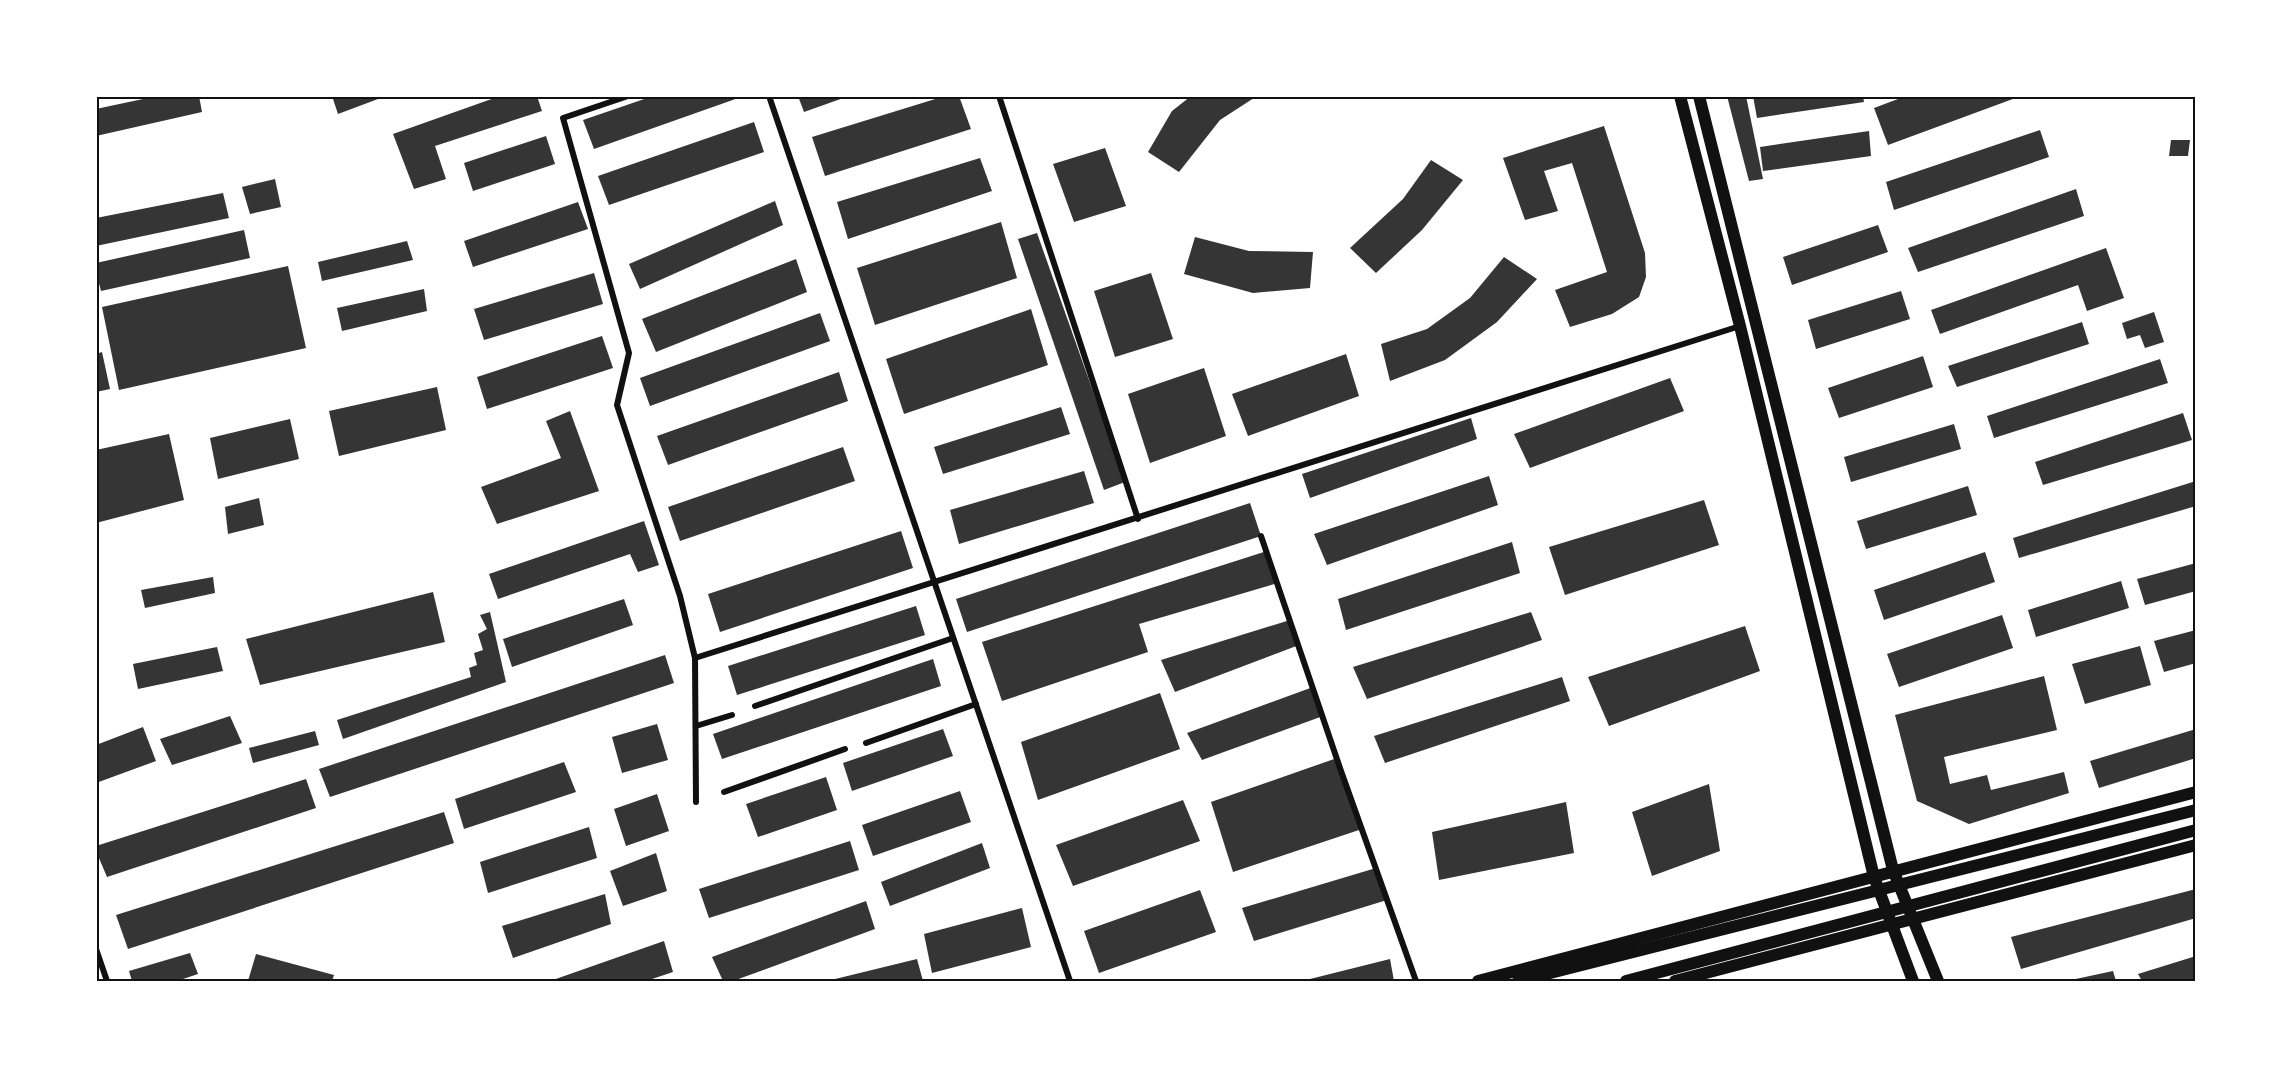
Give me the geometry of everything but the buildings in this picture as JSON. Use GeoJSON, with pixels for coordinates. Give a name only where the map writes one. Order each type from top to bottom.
{"type":"FeatureCollection","features":[{"type":"Feature","properties":{"kind":"main road"},"geometry":{"type":"LineString","coordinates":[[1680,96],[1740,326],[1874,877],[1890,925],[1913,981]]}},
{"type":"Feature","properties":{"kind":"main road"},"geometry":{"type":"LineString","coordinates":[[1699,96],[1893,870],[1938,981]]}},
{"type":"Feature","properties":{"kind":"main road"},"geometry":{"type":"LineString","coordinates":[[1478,981],[2196,792]]}},
{"type":"Feature","properties":{"kind":"main road"},"geometry":{"type":"LineString","coordinates":[[1518,981],[2196,810]]}},
{"type":"Feature","properties":{"kind":"main road"},"geometry":{"type":"LineString","coordinates":[[1626,981],[2196,830]]}},
{"type":"Feature","properties":{"kind":"main road"},"geometry":{"type":"LineString","coordinates":[[1675,981],[2196,845]]}},
{"type":"Feature","properties":{"kind":"street"},"geometry":{"type":"LineString","coordinates":[[628,96],[563,118],[629,353],[617,405],[680,596],[695,658],[696,802]]}},
{"type":"Feature","properties":{"kind":"street"},"geometry":{"type":"LineString","coordinates":[[769,96],[1070,981]]}},
{"type":"Feature","properties":{"kind":"street"},"geometry":{"type":"LineString","coordinates":[[999,96],[1137,519]]}},
{"type":"Feature","properties":{"kind":"street"},"geometry":{"type":"LineString","coordinates":[[695,658],[1740,326]]}},
{"type":"Feature","properties":{"kind":"street"},"geometry":{"type":"LineString","coordinates":[[1261,536],[1416,981]]}},
{"type":"Feature","properties":{"kind":"street"},"geometry":{"type":"LineString","coordinates":[[755,706],[953,638]]}},
{"type":"Feature","properties":{"kind":"street"},"geometry":{"type":"LineString","coordinates":[[866,743],[975,704]]}},
{"type":"Feature","properties":{"kind":"street"},"geometry":{"type":"LineString","coordinates":[[696,726],[732,715]]}},
{"type":"Feature","properties":{"kind":"street"},"geometry":{"type":"LineString","coordinates":[[724,792],[846,749]]}},
{"type":"Feature","properties":{"kind":"street"},"geometry":{"type":"LineString","coordinates":[[96,949],[107,981]]}}]}
